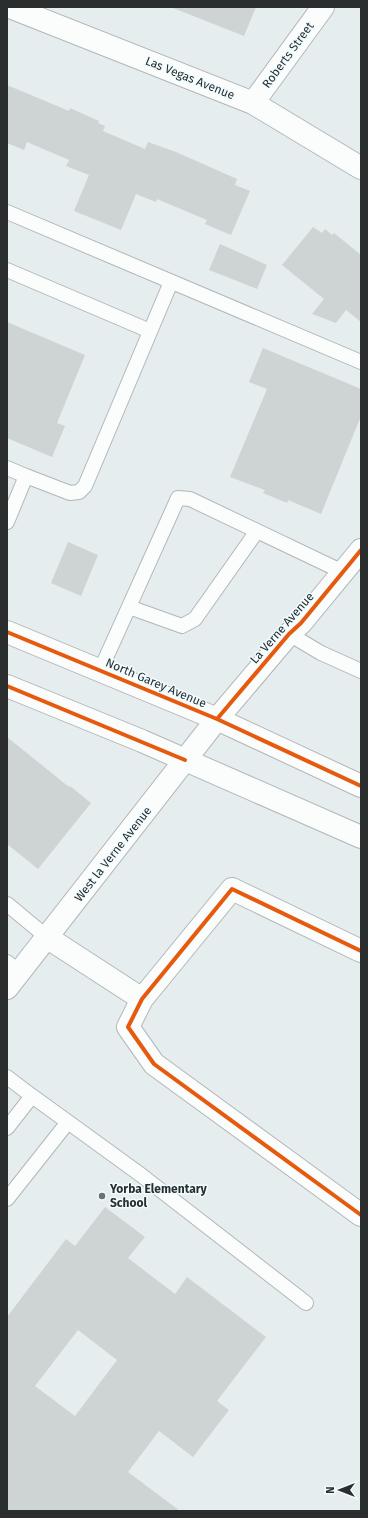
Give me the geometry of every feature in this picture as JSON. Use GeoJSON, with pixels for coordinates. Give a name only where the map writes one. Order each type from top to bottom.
{"type":"FeatureCollection","features":[{"type":"Feature","properties":{"kind":"main road","name":"Las Vegas Avenue"},"geometry":{"type":"LineString","coordinates":[[10,7],[253,104],[361,168]]}},
{"type":"Feature","properties":{"kind":"main road","name":"Roberts Street"},"geometry":{"type":"LineString","coordinates":[[253,104],[323,7]]}},
{"type":"Feature","properties":{"kind":"main road","name":"La Verne Avenue"},"geometry":{"type":"LineString","coordinates":[[217,719],[289,634],[301,623],[361,550]]}},
{"type":"Feature","properties":{"kind":"main road","name":"North Garey Avenue"},"geometry":{"type":"LineString","coordinates":[[7,632],[217,719],[361,786]]}},
{"type":"Feature","properties":{"kind":"main road"},"geometry":{"type":"LineString","coordinates":[[7,686],[185,760],[361,837]]}},
{"type":"Feature","properties":{"kind":"main road","name":"West la Verne Avenue"},"geometry":{"type":"LineString","coordinates":[[11,974],[48,938],[217,719]]}},
{"type":"Feature","properties":{"kind":"main road"},"geometry":{"type":"LineString","coordinates":[[361,951],[232,889],[142,999],[128,1027],[154,1064],[361,1215]]}},
{"type":"Feature","properties":{"kind":"main road"},"geometry":{"type":"LineString","coordinates":[[48,938],[142,999]]}},
{"type":"Feature","properties":{"kind":"lane"},"geometry":{"type":"LineString","coordinates":[[7,212],[361,362]]}},
{"type":"Feature","properties":{"kind":"lane"},"geometry":{"type":"LineString","coordinates":[[7,270],[150,331]]}},
{"type":"Feature","properties":{"kind":"lane"},"geometry":{"type":"LineString","coordinates":[[7,468],[70,493],[79,492],[85,486],[171,282]]}},
{"type":"Feature","properties":{"kind":"lane"},"geometry":{"type":"LineString","coordinates":[[7,522],[26,476]]}},
{"type":"Feature","properties":{"kind":"lane"},"geometry":{"type":"LineString","coordinates":[[100,671],[178,498],[190,499],[342,572]]}},
{"type":"Feature","properties":{"kind":"lane"},"geometry":{"type":"LineString","coordinates":[[129,607],[182,626],[196,619],[257,531]]}},
{"type":"Feature","properties":{"kind":"lane"},"geometry":{"type":"LineString","coordinates":[[289,634],[321,653],[361,671]]}},
{"type":"Feature","properties":{"kind":"lane"},"geometry":{"type":"LineString","coordinates":[[7,904],[48,938]]}},
{"type":"Feature","properties":{"kind":"lane"},"geometry":{"type":"LineString","coordinates":[[7,1077],[141,1175],[306,1303]]}},
{"type":"Feature","properties":{"kind":"lane"},"geometry":{"type":"LineString","coordinates":[[7,1128],[32,1096]]}},
{"type":"Feature","properties":{"kind":"lane"},"geometry":{"type":"LineString","coordinates":[[7,1199],[68,1122]]}},
{"type":"Feature","properties":{"kind":"building"},"geometry":{"type":"Polygon","coordinates":[[[256,7],[244,36],[173,8],[256,7]]]}},
{"type":"Feature","properties":{"kind":"building"},"geometry":{"type":"Polygon","coordinates":[[[7,85],[69,111],[70,108],[99,121],[98,123],[105,126],[103,131],[145,149],[148,142],[176,152],[237,179],[235,185],[250,191],[231,235],[205,224],[207,220],[157,199],[156,202],[136,194],[121,230],[74,211],[89,175],[66,166],[69,160],[27,142],[24,150],[7,143],[7,85]]]}},
{"type":"Feature","properties":{"kind":"building"},"geometry":{"type":"Polygon","coordinates":[[[313,227],[322,233],[325,229],[332,235],[334,233],[361,255],[361,322],[346,310],[336,323],[312,314],[324,299],[282,265],[313,227]]]}},
{"type":"Feature","properties":{"kind":"building"},"geometry":{"type":"Polygon","coordinates":[[[220,244],[267,265],[257,289],[209,270],[220,244]]]}},
{"type":"Feature","properties":{"kind":"building"},"geometry":{"type":"Polygon","coordinates":[[[7,322],[85,355],[57,423],[65,426],[52,457],[7,438],[7,322]]]}},
{"type":"Feature","properties":{"kind":"building"},"geometry":{"type":"Polygon","coordinates":[[[263,348],[361,389],[361,416],[321,514],[288,500],[287,503],[263,493],[265,490],[230,477],[267,389],[249,382],[263,348]]]}},
{"type":"Feature","properties":{"kind":"building"},"geometry":{"type":"Polygon","coordinates":[[[68,542],[98,555],[81,596],[51,583],[68,542]]]}},
{"type":"Feature","properties":{"kind":"building"},"geometry":{"type":"Polygon","coordinates":[[[7,737],[91,803],[38,869],[7,844],[7,737]]]}},
{"type":"Feature","properties":{"kind":"building"},"geometry":{"type":"Polygon","coordinates":[[[105,1207],[145,1237],[128,1258],[175,1294],[187,1277],[266,1337],[217,1401],[229,1410],[193,1457],[159,1431],[128,1472],[180,1511],[7,1511],[7,1317],[66,1239],[75,1246],[105,1207]],[[78,1330],[35,1386],[75,1416],[117,1360],[78,1330]]]}},
{"type":"Feature","properties":{"kind":"cycle path"},"geometry":{"type":"LineString","coordinates":[[217,719],[289,634],[301,623],[361,550]]}},
{"type":"Feature","properties":{"kind":"cycle path"},"geometry":{"type":"LineString","coordinates":[[7,632],[217,719],[361,786]]}},
{"type":"Feature","properties":{"kind":"cycle path"},"geometry":{"type":"LineString","coordinates":[[7,686],[185,760]]}},
{"type":"Feature","properties":{"kind":"cycle path"},"geometry":{"type":"LineString","coordinates":[[361,951],[232,889],[142,999],[128,1027],[154,1064],[361,1215]]}},
{"type":"Feature","properties":{"kind":"place","name":"Yorba Elementary School"},"geometry":{"type":"Point","coordinates":[102,1196]}}]}
